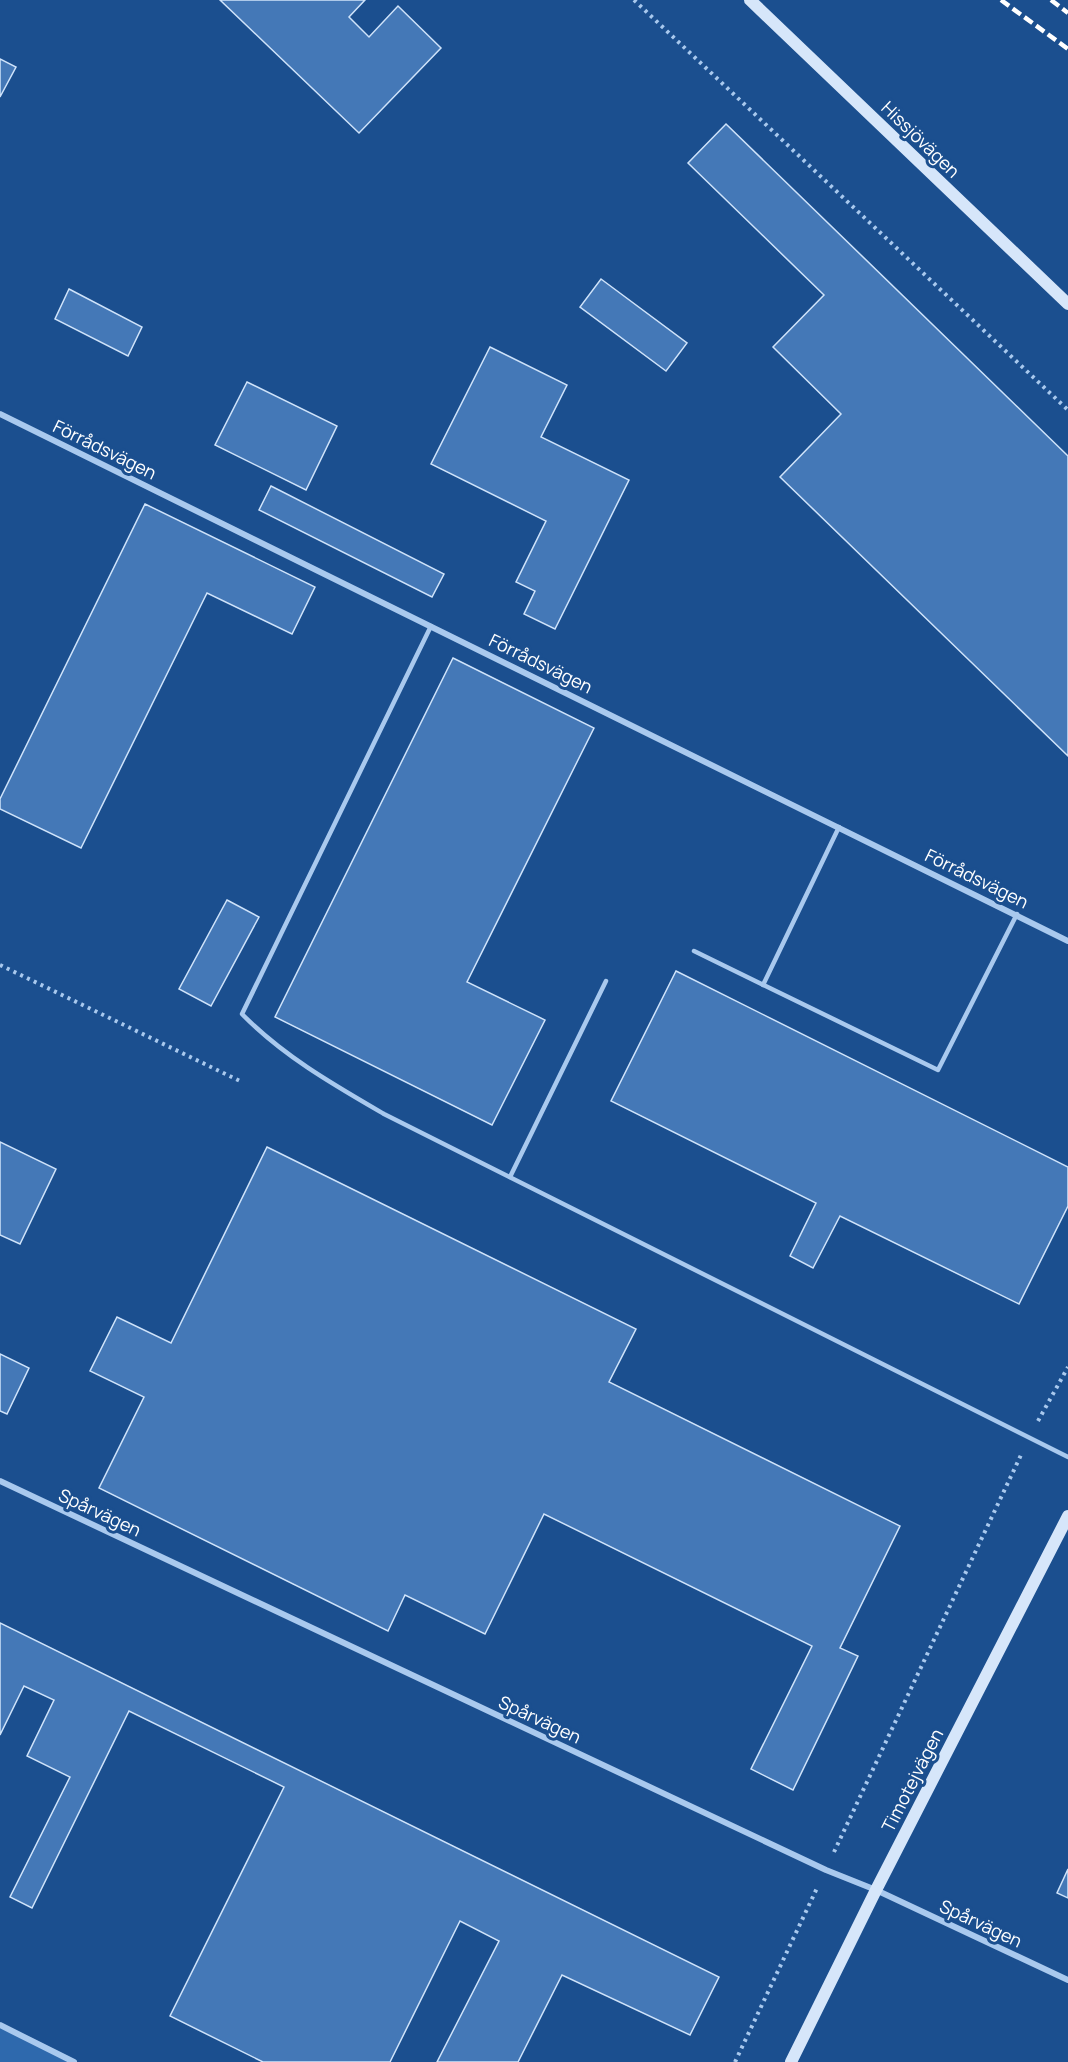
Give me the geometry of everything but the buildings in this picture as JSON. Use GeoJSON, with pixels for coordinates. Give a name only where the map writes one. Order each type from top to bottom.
{"type":"FeatureCollection","features":[{"type":"Feature","properties":{"kind":"street","name":"Hissjövägen"},"geometry":{"type":"LineString","coordinates":[[750,0],[1068,304]]}},
{"type":"Feature","properties":{"kind":"street","name":"Förrådsvägen"},"geometry":{"type":"LineString","coordinates":[[0,414],[1068,941]]}},
{"type":"Feature","properties":{"kind":"street","name":"Spårvägen"},"geometry":{"type":"LineString","coordinates":[[0,1481],[826,1870],[876,1890],[1068,1980]]}},
{"type":"Feature","properties":{"kind":"street","name":"Timotejvägen"},"geometry":{"type":"LineString","coordinates":[[791,2062],[876,1890],[1068,1516]]}},
{"type":"Feature","properties":{"kind":"street"},"geometry":{"type":"LineString","coordinates":[[0,2025],[74,2062]]}},
{"type":"Feature","properties":{"kind":"lane"},"geometry":{"type":"LineString","coordinates":[[431,626],[242,1014],[262,1034],[317,1075],[384,1114],[1068,1457]]}},
{"type":"Feature","properties":{"kind":"lane"},"geometry":{"type":"LineString","coordinates":[[763,985],[839,827]]}},
{"type":"Feature","properties":{"kind":"lane"},"geometry":{"type":"LineString","coordinates":[[694,951],[938,1070],[1017,914]]}},
{"type":"Feature","properties":{"kind":"lane"},"geometry":{"type":"LineString","coordinates":[[510,1177],[606,981]]}},
{"type":"Feature","properties":{"kind":"path"},"geometry":{"type":"LineString","coordinates":[[634,0],[1068,410]]}},
{"type":"Feature","properties":{"kind":"path"},"geometry":{"type":"LineString","coordinates":[[0,965],[240,1081]]}},
{"type":"Feature","properties":{"kind":"path"},"geometry":{"type":"LineString","coordinates":[[735,2062],[1029,1438],[1068,1367]]}},
{"type":"Feature","properties":{"kind":"shaded area"},"geometry":{"type":"Polygon","coordinates":[[[0,2025],[74,2062],[0,2062],[0,2025]]]}},
{"type":"Feature","properties":{"kind":"railway"},"geometry":{"type":"LineString","coordinates":[[1001,0],[1068,49]]}},
{"type":"Feature","properties":{"kind":"railway"},"geometry":{"type":"LineString","coordinates":[[1051,0],[1068,13]]}}]}
